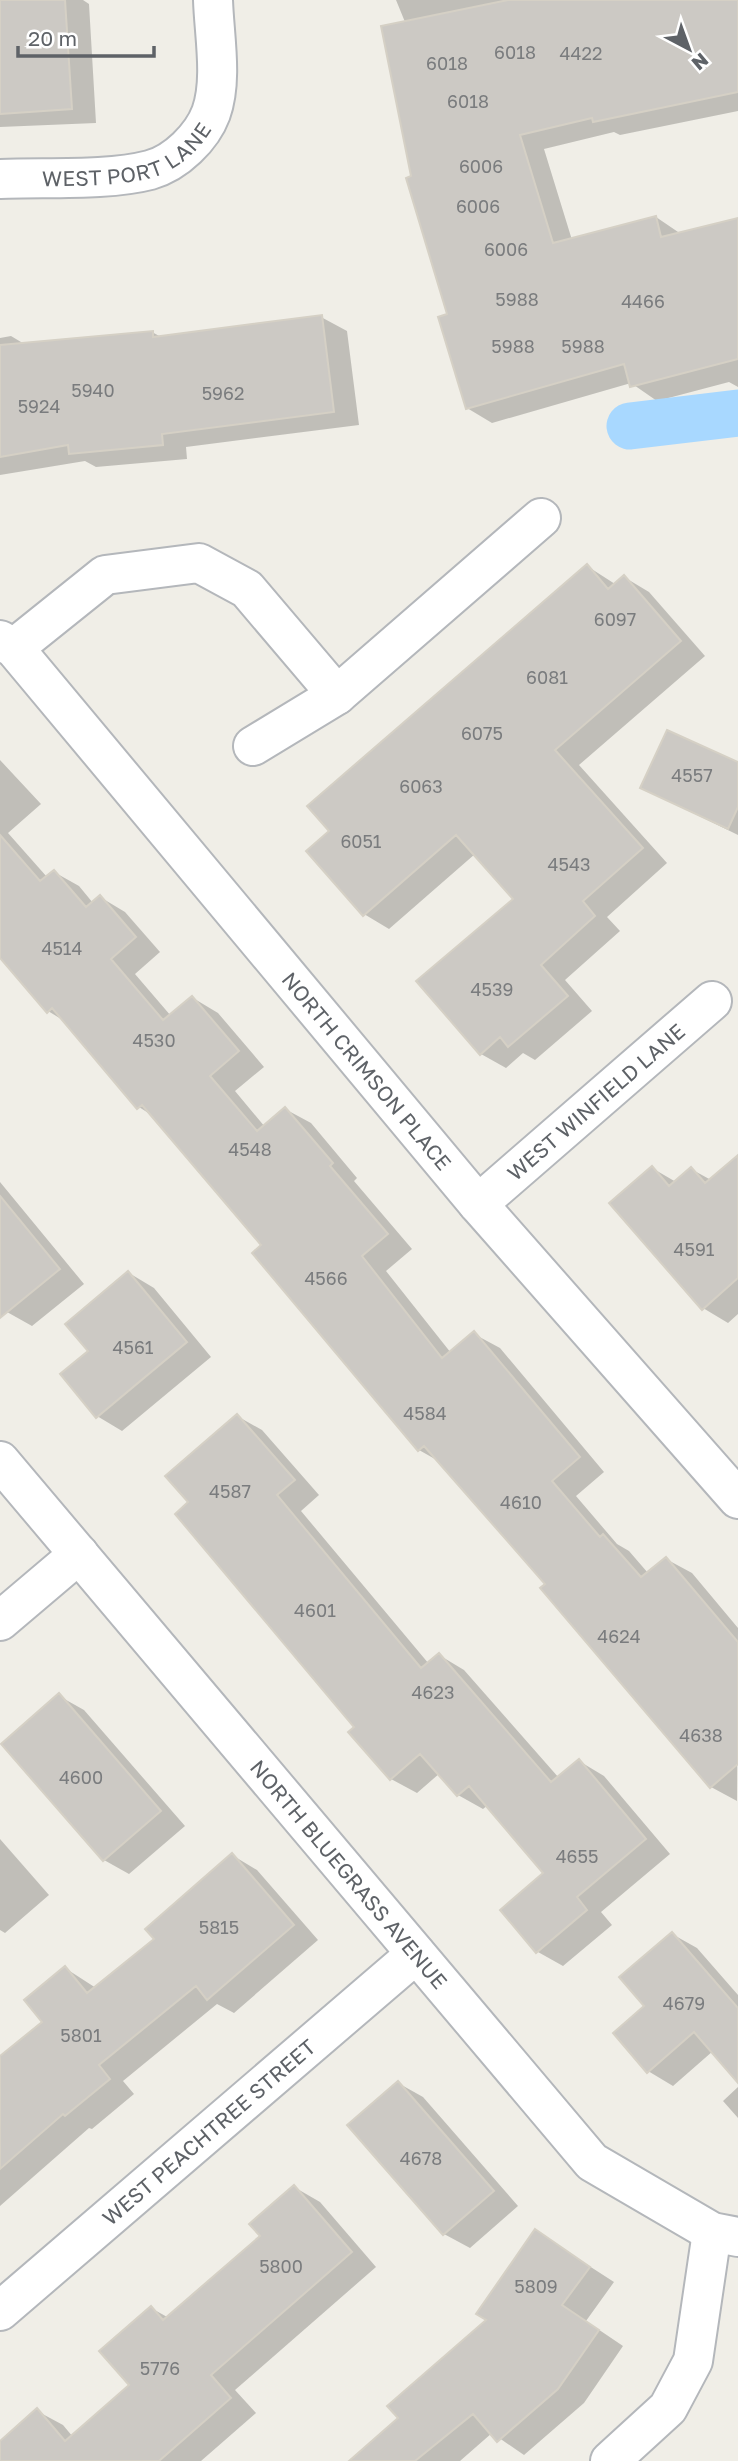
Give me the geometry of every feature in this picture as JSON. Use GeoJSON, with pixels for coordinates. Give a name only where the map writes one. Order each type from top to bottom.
{"type":"FeatureCollection","features":[{"type":"Feature","properties":{"kind":"street","name":"WEST PORT LANE"},"geometry":{"type":"LineString","coordinates":[[0,179],[152,170],[179,154],[198,136],[212,111],[216,78],[213,0]]}},
{"type":"Feature","properties":{"kind":"street"},"geometry":{"type":"LineString","coordinates":[[253,746],[337,695],[541,518]]}},
{"type":"Feature","properties":{"kind":"street"},"geometry":{"type":"LineString","coordinates":[[7,644],[104,575],[199,563],[247,589],[337,695]]}},
{"type":"Feature","properties":{"kind":"street","name":"NORTH CRIMSON PLACE"},"geometry":{"type":"LineString","coordinates":[[7,644],[478,1204],[738,1499]]}},
{"type":"Feature","properties":{"kind":"street","name":"WEST WINFIELD LANE"},"geometry":{"type":"LineString","coordinates":[[478,1204],[712,1001]]}},
{"type":"Feature","properties":{"kind":"street","name":"NORTH BLUEGRASS AVENUE"},"geometry":{"type":"LineString","coordinates":[[0,1461],[592,2162],[725,2234]]}},
{"type":"Feature","properties":{"kind":"street"},"geometry":{"type":"LineString","coordinates":[[0,1622],[79,1554]]}},
{"type":"Feature","properties":{"kind":"street","name":"WEST PEACHTREE STREET"},"geometry":{"type":"LineString","coordinates":[[0,2311],[416,1954]]}},
{"type":"Feature","properties":{"kind":"street"},"geometry":{"type":"LineString","coordinates":[[610,2461],[668,2408],[693,2361],[725,2234]]}},
{"type":"Feature","properties":{"kind":"building"},"geometry":{"type":"Polygon","coordinates":[[[0,0],[65,0],[72,109],[0,114],[0,0]]]}},
{"type":"Feature","properties":{"kind":"building"},"geometry":{"type":"Polygon","coordinates":[[[508,0],[738,0],[738,92],[593,122],[592,118],[520,135],[553,243],[656,216],[661,237],[738,218],[738,359],[630,387],[624,364],[466,409],[438,317],[447,314],[406,178],[411,176],[381,26],[508,0]]]}},
{"type":"Feature","properties":{"kind":"building"},"geometry":{"type":"Polygon","coordinates":[[[322,315],[334,412],[162,434],[163,445],[69,454],[68,445],[0,457],[0,345],[153,331],[153,337],[322,315]]]}},
{"type":"Feature","properties":{"kind":"building"},"geometry":{"type":"Polygon","coordinates":[[[587,564],[608,589],[624,575],[681,641],[555,750],[643,848],[583,901],[595,916],[541,965],[568,996],[508,1047],[500,1037],[480,1055],[416,981],[513,899],[456,835],[363,916],[306,851],[329,831],[307,806],[587,564]]]}},
{"type":"Feature","properties":{"kind":"building"},"geometry":{"type":"Polygon","coordinates":[[[667,730],[738,762],[738,807],[728,829],[640,788],[667,730]]]}},
{"type":"Feature","properties":{"kind":"building"},"geometry":{"type":"Polygon","coordinates":[[[0,835],[40,881],[54,870],[86,907],[100,895],[136,937],[111,959],[163,1020],[192,996],[239,1051],[210,1076],[257,1131],[285,1107],[333,1163],[330,1166],[388,1234],[362,1256],[442,1358],[474,1331],[580,1457],[552,1481],[600,1537],[603,1534],[641,1577],[666,1557],[738,1642],[738,1764],[710,1788],[540,1588],[545,1584],[424,1446],[418,1451],[252,1253],[261,1245],[142,1105],[137,1109],[52,1008],[47,1013],[0,958],[0,835]]]}},
{"type":"Feature","properties":{"kind":"building"},"geometry":{"type":"Polygon","coordinates":[[[738,1155],[738,1278],[702,1310],[609,1203],[652,1166],[669,1186],[691,1167],[705,1183],[738,1155]]]}},
{"type":"Feature","properties":{"kind":"building"},"geometry":{"type":"Polygon","coordinates":[[[0,1196],[60,1269],[0,1318],[0,1196]]]}},
{"type":"Feature","properties":{"kind":"building"},"geometry":{"type":"Polygon","coordinates":[[[128,1271],[187,1342],[96,1418],[60,1374],[88,1351],[65,1324],[128,1271]]]}},
{"type":"Feature","properties":{"kind":"building"},"geometry":{"type":"Polygon","coordinates":[[[237,1414],[295,1480],[277,1495],[421,1668],[439,1653],[551,1782],[579,1759],[646,1839],[577,1897],[587,1910],[536,1953],[500,1910],[543,1873],[469,1786],[457,1796],[420,1754],[390,1780],[348,1732],[354,1727],[175,1514],[188,1502],[165,1476],[237,1414]]]}},
{"type":"Feature","properties":{"kind":"building"},"geometry":{"type":"Polygon","coordinates":[[[59,1693],[161,1811],[103,1861],[1,1744],[59,1693]]]}},
{"type":"Feature","properties":{"kind":"building"},"geometry":{"type":"Polygon","coordinates":[[[232,1853],[294,1925],[207,2000],[196,1986],[99,2065],[110,2079],[65,2116],[63,2114],[0,2169],[0,2056],[42,2022],[24,2000],[65,1966],[87,1993],[154,1939],[145,1929],[232,1853]]]}},
{"type":"Feature","properties":{"kind":"building"},"geometry":{"type":"Polygon","coordinates":[[[672,1932],[738,2008],[738,2083],[694,2032],[647,2073],[613,2033],[644,2006],[619,1977],[672,1932]]]}},
{"type":"Feature","properties":{"kind":"building"},"geometry":{"type":"Polygon","coordinates":[[[398,2081],[494,2191],[443,2235],[347,2125],[398,2081]]]}},
{"type":"Feature","properties":{"kind":"building"},"geometry":{"type":"Polygon","coordinates":[[[294,2185],[352,2252],[211,2375],[231,2398],[159,2461],[0,2461],[0,2441],[37,2408],[65,2441],[129,2385],[99,2351],[151,2306],[163,2320],[260,2236],[249,2224],[294,2185]]]}},
{"type":"Feature","properties":{"kind":"building"},"geometry":{"type":"Polygon","coordinates":[[[535,2229],[590,2267],[562,2305],[599,2330],[558,2389],[497,2442],[473,2414],[415,2461],[349,2461],[398,2418],[387,2406],[486,2320],[476,2314],[535,2229]]]}},
{"type":"Feature","properties":{"kind":"waterway"},"geometry":{"type":"LineString","coordinates":[[630,426],[738,413]]}}]}
